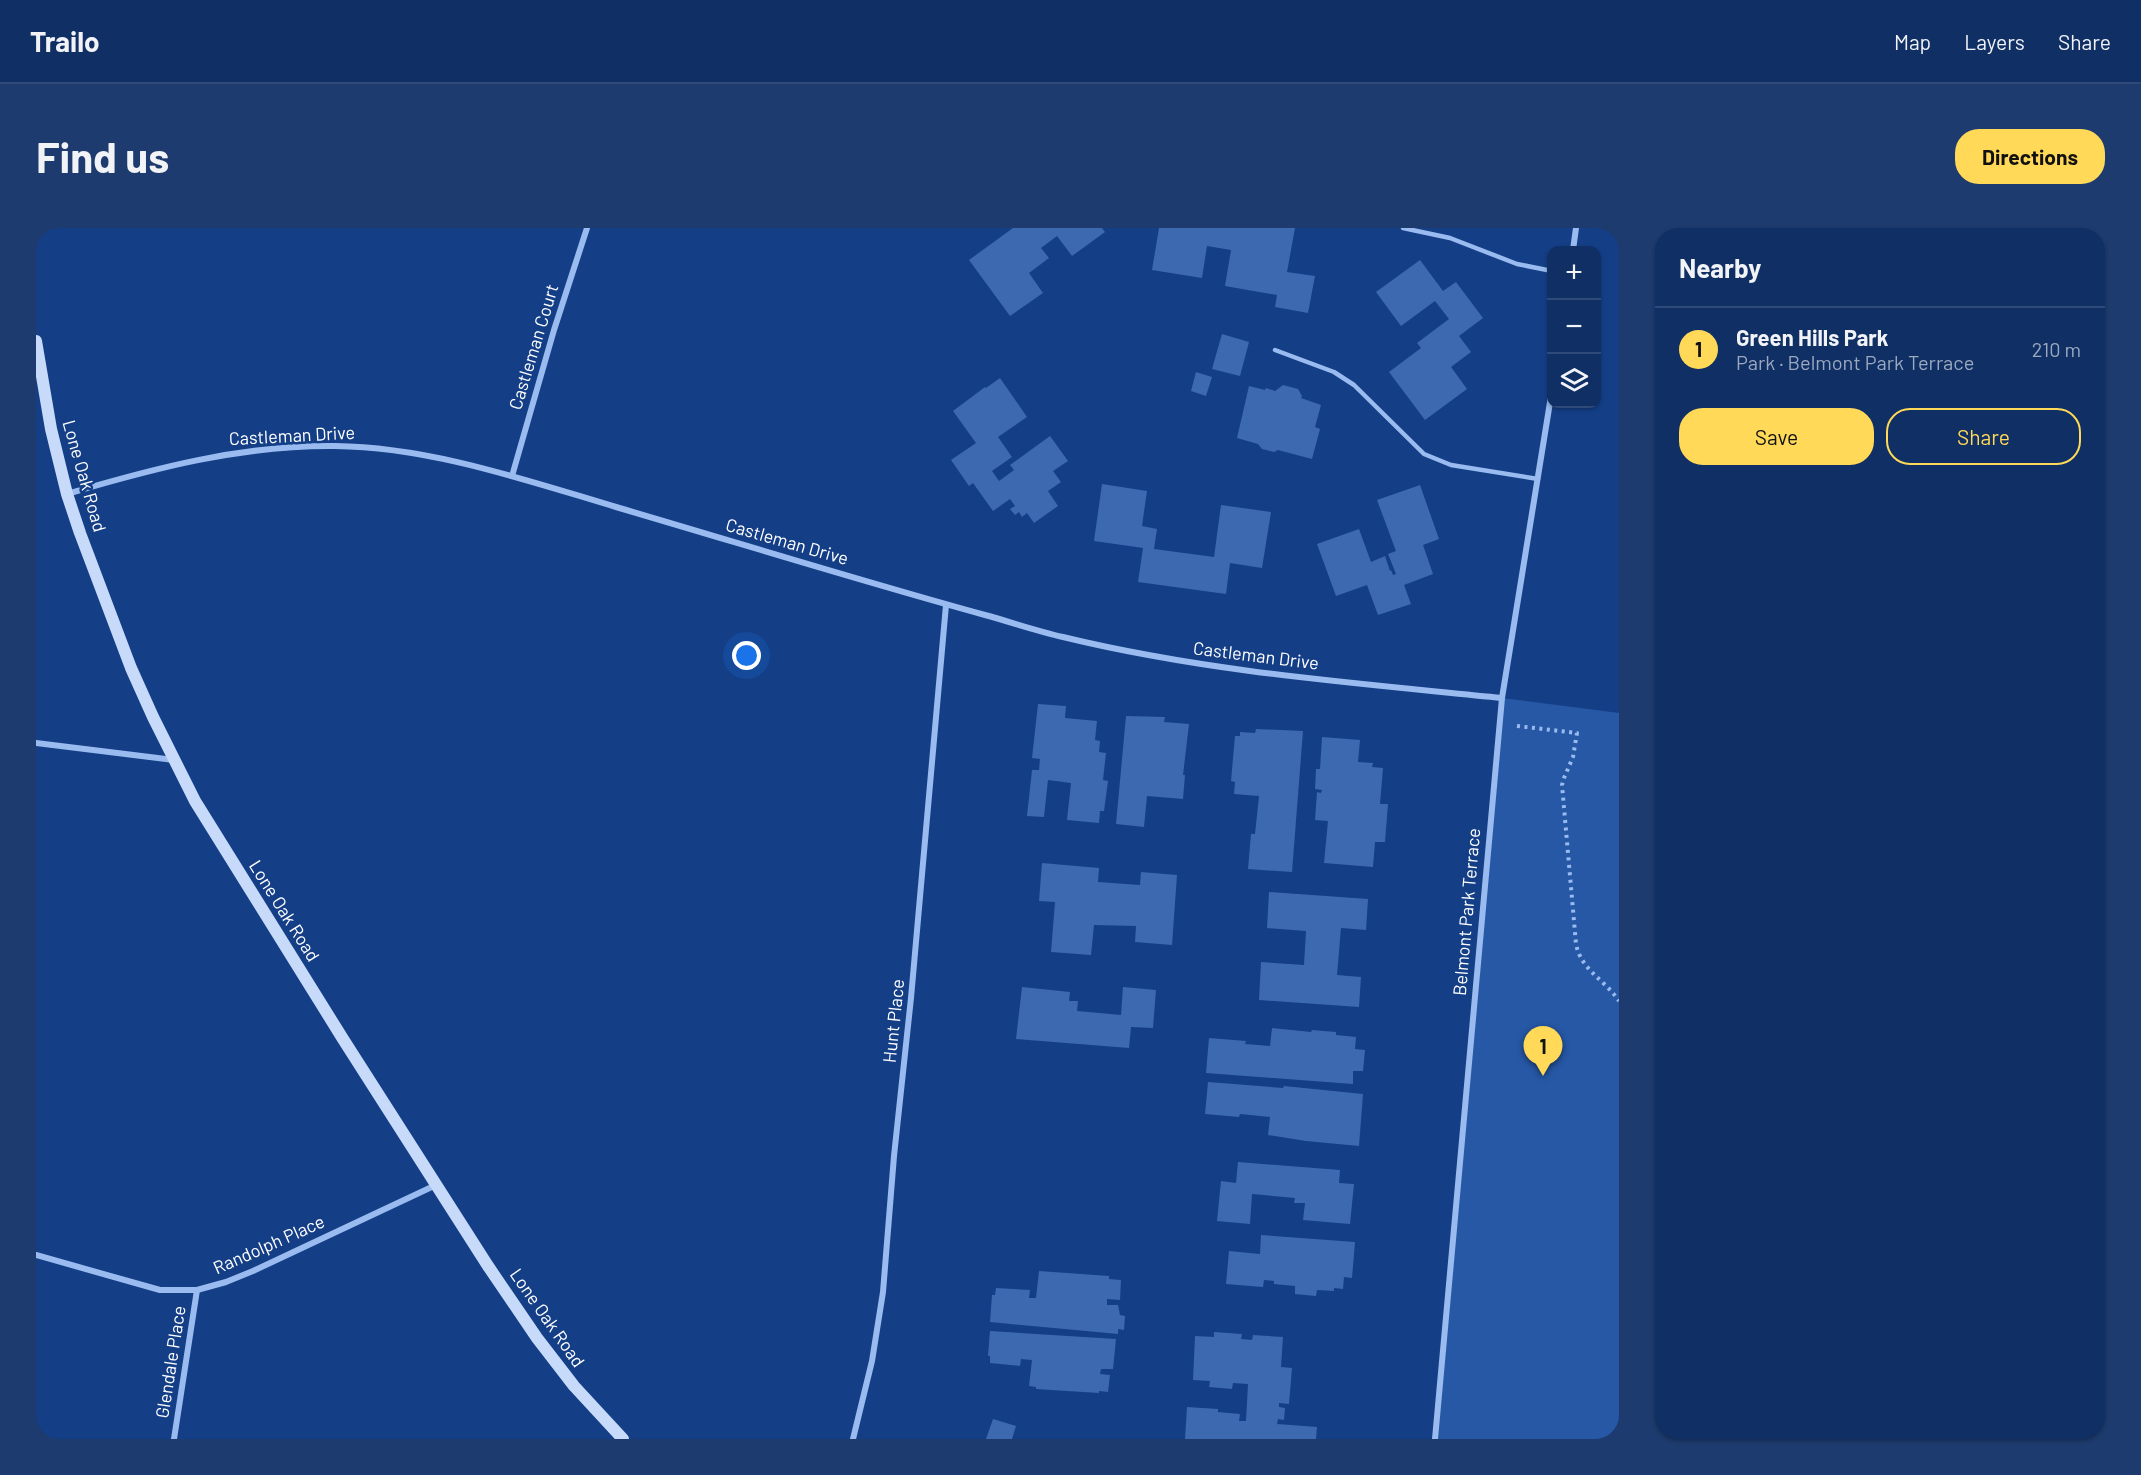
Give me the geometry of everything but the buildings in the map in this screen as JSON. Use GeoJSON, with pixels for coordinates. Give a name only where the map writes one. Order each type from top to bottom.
{"type":"FeatureCollection","features":[{"type":"Feature","properties":{"kind":"street","name":"Castleman Court"},"geometry":{"type":"LineString","coordinates":[[512,476],[554,330],[587,228]]}},
{"type":"Feature","properties":{"kind":"street"},"geometry":{"type":"LineString","coordinates":[[1574,246],[1576,228]]}},
{"type":"Feature","properties":{"kind":"street","name":"Lone Oak Road"},"geometry":{"type":"LineString","coordinates":[[36,341],[51,429],[67,494],[131,668],[195,801],[467,1234],[537,1338],[574,1386],[623,1439]]}},
{"type":"Feature","properties":{"kind":"street","name":"Belmont Park Terrace"},"geometry":{"type":"LineString","coordinates":[[1435,1439],[1499,724],[1548,408]]}},
{"type":"Feature","properties":{"kind":"street","name":"Castleman Drive"},"geometry":{"type":"LineString","coordinates":[[67,494],[150,471],[229,453],[320,446],[399,451],[512,476],[1060,636],[1192,663],[1502,698]]}},
{"type":"Feature","properties":{"kind":"street","name":"Hunt Place"},"geometry":{"type":"LineString","coordinates":[[853,1439],[872,1361],[883,1292],[946,604]]}},
{"type":"Feature","properties":{"kind":"street"},"geometry":{"type":"LineString","coordinates":[[36,743],[175,760]]}},
{"type":"Feature","properties":{"kind":"street","name":"Randolph Place"},"geometry":{"type":"LineString","coordinates":[[36,1255],[160,1290],[197,1290],[253,1271],[436,1185]]}},
{"type":"Feature","properties":{"kind":"street","name":"Glendale Place"},"geometry":{"type":"LineString","coordinates":[[174,1439],[197,1290]]}},
{"type":"Feature","properties":{"kind":"lane"},"geometry":{"type":"LineString","coordinates":[[1403,228],[1450,238],[1523,266],[1547,270]]}},
{"type":"Feature","properties":{"kind":"lane"},"geometry":{"type":"LineString","coordinates":[[1275,350],[1334,372],[1354,385],[1424,454],[1451,465],[1538,479]]}},
{"type":"Feature","properties":{"kind":"path"},"geometry":{"type":"LineString","coordinates":[[1499,724],[1577,733],[1573,757],[1562,785],[1576,944],[1582,961],[1608,986],[1619,1001]]}},
{"type":"Feature","properties":{"kind":"shaded area"},"geometry":{"type":"Polygon","coordinates":[[[1502,698],[1619,713],[1619,1439],[1435,1439],[1502,698]]]}},
{"type":"Feature","properties":{"kind":"place","name":"Green Hills Park"},"geometry":{"type":"Point","coordinates":[1543,1076]}}]}
